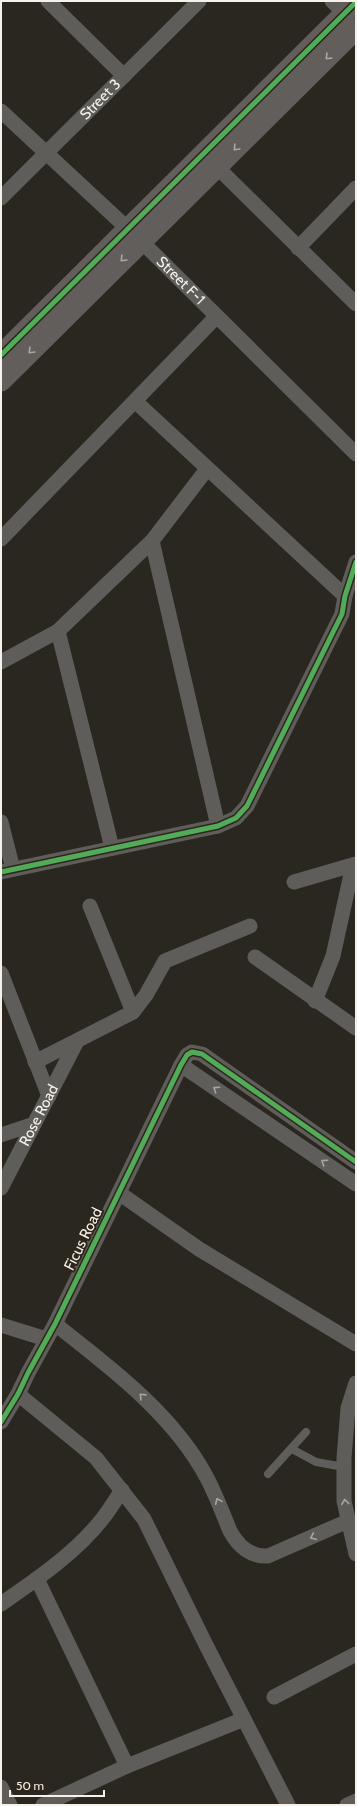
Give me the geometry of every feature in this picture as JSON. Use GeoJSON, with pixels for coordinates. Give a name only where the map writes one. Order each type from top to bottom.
{"type":"FeatureCollection","features":[{"type":"Feature","properties":{"kind":"street"},"geometry":{"type":"LineString","coordinates":[[48,1],[124,76]]}},
{"type":"Feature","properties":{"kind":"street","name":"Street 3"},"geometry":{"type":"LineString","coordinates":[[1,198],[199,1]]}},
{"type":"Feature","properties":{"kind":"street"},"geometry":{"type":"LineString","coordinates":[[1,355],[134,235],[217,167],[347,11]]}},
{"type":"Feature","properties":{"kind":"street"},"geometry":{"type":"LineString","coordinates":[[1,381],[134,235],[347,11]]}},
{"type":"Feature","properties":{"kind":"street","name":"Street F-1"},"geometry":{"type":"LineString","coordinates":[[1,111],[134,235],[356,454]]}},
{"type":"Feature","properties":{"kind":"street"},"geometry":{"type":"LineString","coordinates":[[217,167],[356,304]]}},
{"type":"Feature","properties":{"kind":"street"},"geometry":{"type":"LineString","coordinates":[[298,248],[356,188]]}},
{"type":"Feature","properties":{"kind":"street"},"geometry":{"type":"LineString","coordinates":[[1,539],[216,317]]}},
{"type":"Feature","properties":{"kind":"street"},"geometry":{"type":"LineString","coordinates":[[135,401],[346,596]]}},
{"type":"Feature","properties":{"kind":"street"},"geometry":{"type":"LineString","coordinates":[[1,662],[58,631],[152,541],[207,469]]}},
{"type":"Feature","properties":{"kind":"street"},"geometry":{"type":"LineString","coordinates":[[152,541],[218,826]]}},
{"type":"Feature","properties":{"kind":"street"},"geometry":{"type":"LineString","coordinates":[[1,822],[7,871],[218,826],[236,818],[247,806],[342,614],[356,562]]}},
{"type":"Feature","properties":{"kind":"street"},"geometry":{"type":"LineString","coordinates":[[58,631],[112,848]]}},
{"type":"Feature","properties":{"kind":"street"},"geometry":{"type":"LineString","coordinates":[[294,882],[354,865],[333,956],[315,1001]]}},
{"type":"Feature","properties":{"kind":"street"},"geometry":{"type":"LineString","coordinates":[[90,906],[133,1012]]}},
{"type":"Feature","properties":{"kind":"street"},"geometry":{"type":"LineString","coordinates":[[36,1062],[76,1043],[133,1012],[146,995],[165,961],[250,926]]}},
{"type":"Feature","properties":{"kind":"street"},"geometry":{"type":"LineString","coordinates":[[255,957],[315,1001],[356,1028]]}},
{"type":"Feature","properties":{"kind":"street"},"geometry":{"type":"LineString","coordinates":[[1,973],[48,1096]]}},
{"type":"Feature","properties":{"kind":"street","name":"Rose Road"},"geometry":{"type":"LineString","coordinates":[[1,1188],[76,1043]]}},
{"type":"Feature","properties":{"kind":"street"},"geometry":{"type":"LineString","coordinates":[[356,1162],[202,1054],[192,1052],[187,1055],[181,1065],[356,1184]]}},
{"type":"Feature","properties":{"kind":"street","name":"Ficus Road"},"geometry":{"type":"LineString","coordinates":[[1,1422],[18,1394],[55,1324],[181,1065]]}},
{"type":"Feature","properties":{"kind":"street"},"geometry":{"type":"LineString","coordinates":[[1,1135],[34,1124]]}},
{"type":"Feature","properties":{"kind":"street"},"geometry":{"type":"LineString","coordinates":[[119,1193],[199,1250],[356,1344]]}},
{"type":"Feature","properties":{"kind":"street"},"geometry":{"type":"LineString","coordinates":[[55,1324],[120,1376],[160,1413],[197,1462],[207,1478],[234,1540],[243,1548],[261,1557],[268,1556],[348,1521]]}},
{"type":"Feature","properties":{"kind":"street"},"geometry":{"type":"LineString","coordinates":[[1,1325],[46,1340]]}},
{"type":"Feature","properties":{"kind":"street"},"geometry":{"type":"LineString","coordinates":[[356,1383],[348,1408],[344,1467],[344,1501],[356,1554]]}},
{"type":"Feature","properties":{"kind":"street"},"geometry":{"type":"LineString","coordinates":[[18,1394],[96,1458],[144,1519],[175,1584],[288,1805]]}},
{"type":"Feature","properties":{"kind":"street"},"geometry":{"type":"LineString","coordinates":[[1,1604],[37,1579],[73,1549],[102,1519],[122,1490]]}},
{"type":"Feature","properties":{"kind":"street"},"geometry":{"type":"LineString","coordinates":[[37,1579],[127,1766]]}},
{"type":"Feature","properties":{"kind":"street"},"geometry":{"type":"LineString","coordinates":[[274,1697],[356,1654]]}},
{"type":"Feature","properties":{"kind":"street"},"geometry":{"type":"LineString","coordinates":[[43,1805],[127,1766],[244,1718]]}},
{"type":"Feature","properties":{"kind":"street"},"geometry":{"type":"LineString","coordinates":[[1,1787],[10,1805]]}},
{"type":"Feature","properties":{"kind":"street"},"geometry":{"type":"LineString","coordinates":[[347,1805],[356,1801]]}},
{"type":"Feature","properties":{"kind":"lane"},"geometry":{"type":"LineString","coordinates":[[268,1474],[306,1432]]}},
{"type":"Feature","properties":{"kind":"lane"},"geometry":{"type":"LineString","coordinates":[[292,1449],[316,1462],[344,1467]]}},
{"type":"Feature","properties":{"kind":"cycle path"},"geometry":{"type":"LineString","coordinates":[[1,355],[356,2]]}},
{"type":"Feature","properties":{"kind":"cycle path"},"geometry":{"type":"LineString","coordinates":[[1,872],[218,826],[236,818],[247,806],[342,614],[345,596],[356,562]]}},
{"type":"Feature","properties":{"kind":"cycle path"},"geometry":{"type":"LineString","coordinates":[[1,1422],[18,1394],[55,1324],[187,1055],[192,1052],[202,1054],[356,1162]]}}]}
